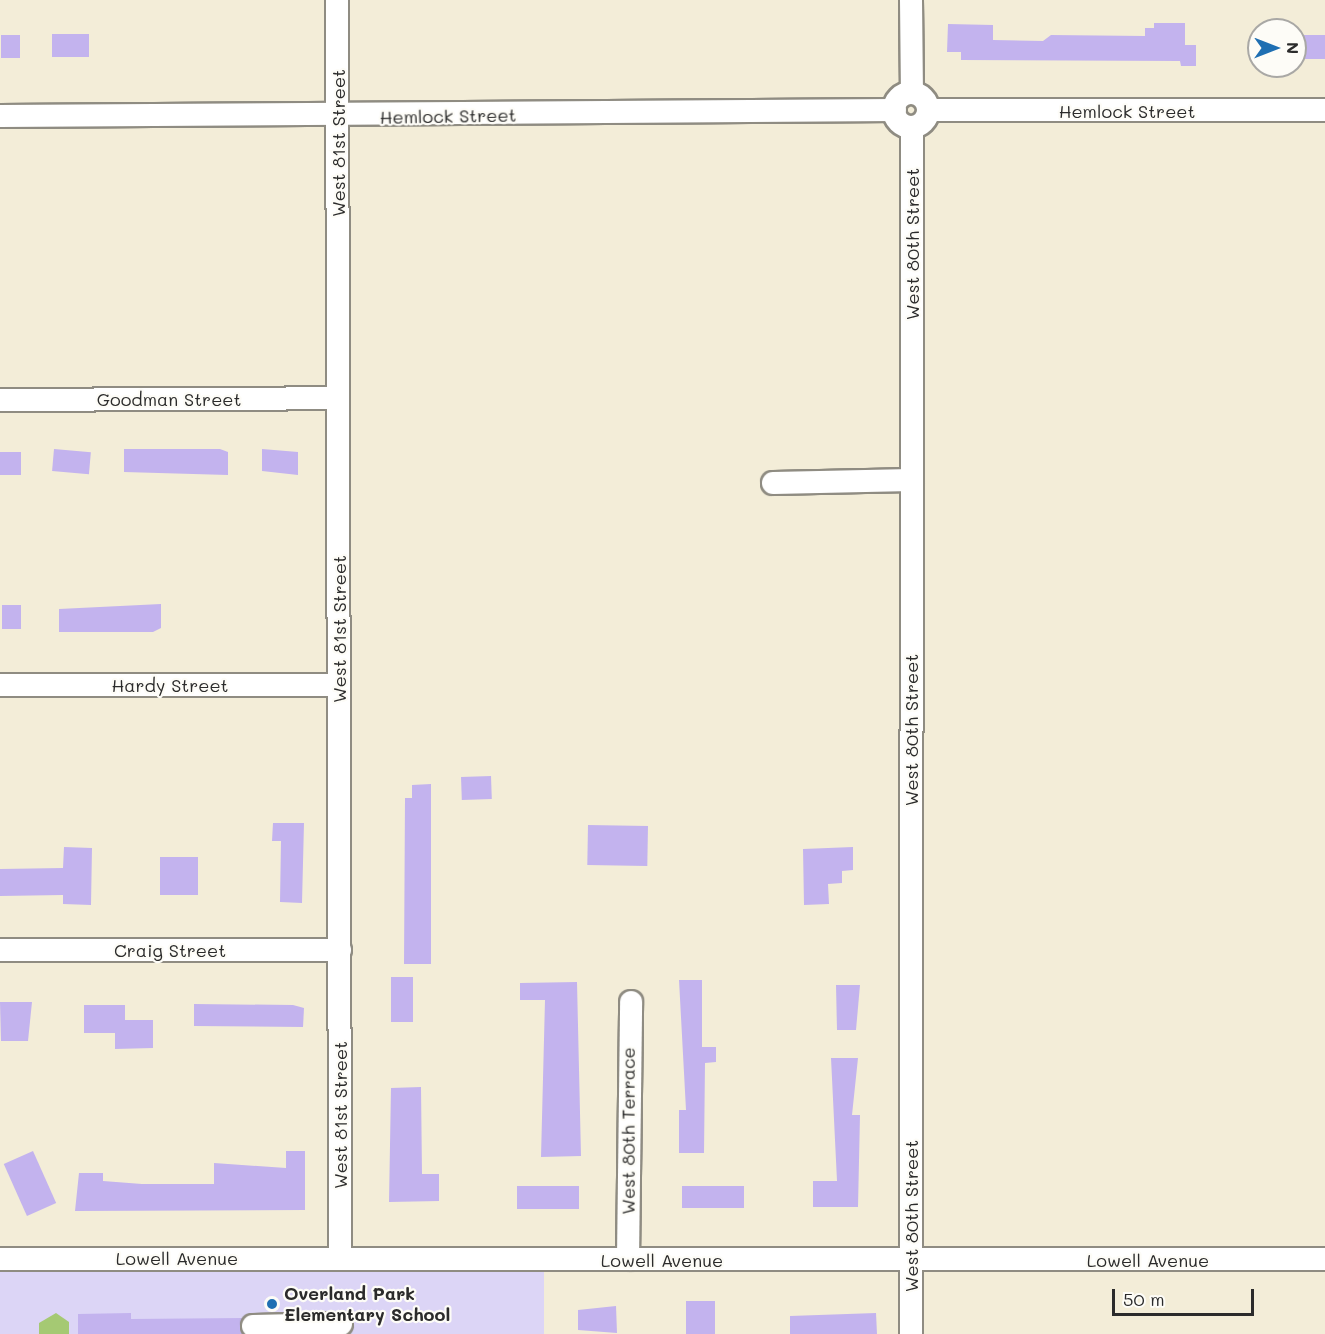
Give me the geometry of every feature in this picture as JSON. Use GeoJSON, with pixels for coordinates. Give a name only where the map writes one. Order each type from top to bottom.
{"type":"FeatureCollection","features":[{"type":"Feature","properties":{"kind":"street","name":"West 81st Street"},"geometry":{"type":"LineString","coordinates":[[337,0],[340,1258]]}},
{"type":"Feature","properties":{"kind":"street"},"geometry":{"type":"LineString","coordinates":[[911,0],[912,93]]}},
{"type":"Feature","properties":{"kind":"street"},"geometry":{"type":"LineString","coordinates":[[912,93],[922,97],[928,110],[923,122],[912,127],[901,123],[895,110],[899,98],[912,93]]}},
{"type":"Feature","properties":{"kind":"street","name":"Hemlock Street"},"geometry":{"type":"LineString","coordinates":[[0,116],[339,118],[895,110]]}},
{"type":"Feature","properties":{"kind":"street","name":"Hemlock Street"},"geometry":{"type":"LineString","coordinates":[[928,110],[1325,110]]}},
{"type":"Feature","properties":{"kind":"street","name":"West 80th Street"},"geometry":{"type":"LineString","coordinates":[[911,1334],[912,127]]}},
{"type":"Feature","properties":{"kind":"street","name":"Goodman Street"},"geometry":{"type":"LineString","coordinates":[[0,400],[338,398]]}},
{"type":"Feature","properties":{"kind":"street"},"geometry":{"type":"LineString","coordinates":[[773,483],[912,480]]}},
{"type":"Feature","properties":{"kind":"street","name":"Hardy Street"},"geometry":{"type":"LineString","coordinates":[[0,685],[339,685]]}},
{"type":"Feature","properties":{"kind":"street","name":"Craig Street"},"geometry":{"type":"LineString","coordinates":[[0,950],[340,950]]}},
{"type":"Feature","properties":{"kind":"street","name":"West 80th Terrace"},"geometry":{"type":"LineString","coordinates":[[628,1259],[631,1002]]}},
{"type":"Feature","properties":{"kind":"street","name":"Lowell Avenue"},"geometry":{"type":"LineString","coordinates":[[0,1258],[911,1261],[1325,1259]]}},
{"type":"Feature","properties":{"kind":"street"},"geometry":{"type":"LineString","coordinates":[[253,1326],[341,1324]]}},
{"type":"Feature","properties":{"kind":"shaded area","name":"Overland Park Elementary School"},"geometry":{"type":"Polygon","coordinates":[[[0,1265],[544,1265],[544,1334],[0,1334],[0,1265]]]}},
{"type":"Feature","properties":{"kind":"green space"},"geometry":{"type":"Polygon","coordinates":[[[56,1313],[69,1322],[69,1334],[39,1334],[39,1323],[56,1313]]]}},
{"type":"Feature","properties":{"kind":"building"},"geometry":{"type":"Polygon","coordinates":[[[1154,23],[1185,23],[1185,45],[1196,45],[1196,66],[1181,66],[1180,61],[961,60],[961,52],[947,52],[948,24],[993,25],[993,40],[1043,41],[1051,35],[1145,36],[1145,28],[1154,28],[1154,23]]]}},
{"type":"Feature","properties":{"kind":"building"},"geometry":{"type":"Polygon","coordinates":[[[52,34],[89,34],[89,57],[52,57],[52,34]]]}},
{"type":"Feature","properties":{"kind":"building"},"geometry":{"type":"Polygon","coordinates":[[[1,35],[20,35],[20,58],[1,58],[1,35]]]}},
{"type":"Feature","properties":{"kind":"building"},"geometry":{"type":"Polygon","coordinates":[[[1307,35],[1325,35],[1325,59],[1307,59],[1307,35]]]}},
{"type":"Feature","properties":{"kind":"building"},"geometry":{"type":"Polygon","coordinates":[[[54,449],[91,452],[89,474],[52,471],[54,449]]]}},
{"type":"Feature","properties":{"kind":"building"},"geometry":{"type":"Polygon","coordinates":[[[124,449],[220,449],[228,452],[228,475],[124,472],[124,449]]]}},
{"type":"Feature","properties":{"kind":"building"},"geometry":{"type":"Polygon","coordinates":[[[262,449],[298,452],[298,475],[262,471],[262,449]]]}},
{"type":"Feature","properties":{"kind":"building"},"geometry":{"type":"Polygon","coordinates":[[[0,452],[21,452],[21,475],[0,475],[0,452]]]}},
{"type":"Feature","properties":{"kind":"building"},"geometry":{"type":"Polygon","coordinates":[[[161,604],[161,628],[153,632],[59,632],[59,609],[161,604]]]}},
{"type":"Feature","properties":{"kind":"building"},"geometry":{"type":"Polygon","coordinates":[[[2,605],[21,605],[21,629],[2,629],[2,605]]]}},
{"type":"Feature","properties":{"kind":"building"},"geometry":{"type":"Polygon","coordinates":[[[491,776],[492,799],[462,800],[461,777],[491,776]]]}},
{"type":"Feature","properties":{"kind":"building"},"geometry":{"type":"Polygon","coordinates":[[[431,784],[431,964],[404,964],[405,798],[412,798],[412,785],[431,784]]]}},
{"type":"Feature","properties":{"kind":"building"},"geometry":{"type":"Polygon","coordinates":[[[273,823],[304,823],[302,903],[280,902],[281,841],[272,841],[273,823]]]}},
{"type":"Feature","properties":{"kind":"building"},"geometry":{"type":"Polygon","coordinates":[[[588,825],[648,826],[647,866],[587,865],[588,825]]]}},
{"type":"Feature","properties":{"kind":"building"},"geometry":{"type":"Polygon","coordinates":[[[64,847],[92,848],[91,905],[63,904],[63,895],[0,896],[0,869],[63,868],[64,847]]]}},
{"type":"Feature","properties":{"kind":"building"},"geometry":{"type":"Polygon","coordinates":[[[853,847],[853,870],[842,871],[842,883],[828,884],[829,904],[804,905],[803,849],[853,847]]]}},
{"type":"Feature","properties":{"kind":"building"},"geometry":{"type":"Polygon","coordinates":[[[160,857],[198,857],[198,895],[160,895],[160,857]]]}},
{"type":"Feature","properties":{"kind":"building"},"geometry":{"type":"Polygon","coordinates":[[[391,977],[413,977],[413,1022],[391,1022],[391,977]]]}},
{"type":"Feature","properties":{"kind":"building"},"geometry":{"type":"Polygon","coordinates":[[[679,980],[702,980],[702,1047],[716,1047],[716,1062],[705,1063],[704,1153],[679,1153],[679,1110],[686,1110],[679,980]]]}},
{"type":"Feature","properties":{"kind":"building"},"geometry":{"type":"Polygon","coordinates":[[[577,982],[581,1156],[541,1157],[545,1000],[520,1000],[520,983],[577,982]]]}},
{"type":"Feature","properties":{"kind":"building"},"geometry":{"type":"Polygon","coordinates":[[[836,985],[860,985],[856,1030],[837,1030],[836,985]]]}},
{"type":"Feature","properties":{"kind":"building"},"geometry":{"type":"Polygon","coordinates":[[[0,1002],[32,1002],[28,1041],[1,1041],[0,1002]]]}},
{"type":"Feature","properties":{"kind":"building"},"geometry":{"type":"Polygon","coordinates":[[[194,1004],[293,1005],[304,1008],[303,1027],[194,1026],[194,1004]]]}},
{"type":"Feature","properties":{"kind":"building"},"geometry":{"type":"Polygon","coordinates":[[[84,1005],[125,1005],[125,1020],[153,1020],[153,1048],[115,1049],[115,1033],[84,1033],[84,1005]]]}},
{"type":"Feature","properties":{"kind":"building"},"geometry":{"type":"Polygon","coordinates":[[[831,1058],[858,1058],[852,1115],[860,1115],[858,1207],[813,1207],[813,1181],[837,1181],[831,1058]]]}},
{"type":"Feature","properties":{"kind":"building"},"geometry":{"type":"Polygon","coordinates":[[[421,1087],[422,1174],[439,1174],[439,1201],[389,1202],[391,1088],[421,1087]]]}},
{"type":"Feature","properties":{"kind":"building"},"geometry":{"type":"Polygon","coordinates":[[[33,1151],[56,1203],[27,1216],[4,1164],[33,1151]]]}},
{"type":"Feature","properties":{"kind":"building"},"geometry":{"type":"Polygon","coordinates":[[[286,1151],[305,1151],[305,1210],[75,1211],[79,1173],[103,1173],[103,1181],[142,1184],[214,1184],[214,1163],[286,1168],[286,1151]]]}},
{"type":"Feature","properties":{"kind":"building"},"geometry":{"type":"Polygon","coordinates":[[[517,1186],[579,1186],[579,1209],[517,1209],[517,1186]]]}},
{"type":"Feature","properties":{"kind":"building"},"geometry":{"type":"Polygon","coordinates":[[[682,1186],[744,1186],[744,1208],[682,1208],[682,1186]]]}},
{"type":"Feature","properties":{"kind":"building"},"geometry":{"type":"Polygon","coordinates":[[[686,1301],[715,1301],[715,1334],[686,1334],[686,1301]]]}},
{"type":"Feature","properties":{"kind":"building"},"geometry":{"type":"Polygon","coordinates":[[[616,1306],[617,1333],[578,1330],[578,1310],[616,1306]]]}},
{"type":"Feature","properties":{"kind":"building","name":"Overland Park Elementary School"},"geometry":{"type":"Polygon","coordinates":[[[131,1313],[131,1319],[243,1318],[242,1334],[78,1334],[78,1314],[131,1313]]]}},
{"type":"Feature","properties":{"kind":"building"},"geometry":{"type":"Polygon","coordinates":[[[876,1313],[877,1334],[790,1334],[790,1316],[876,1313]]]}},
{"type":"Feature","properties":{"kind":"place","name":"Overland Park Elementary School"},"geometry":{"type":"Point","coordinates":[272,1304]}}]}
